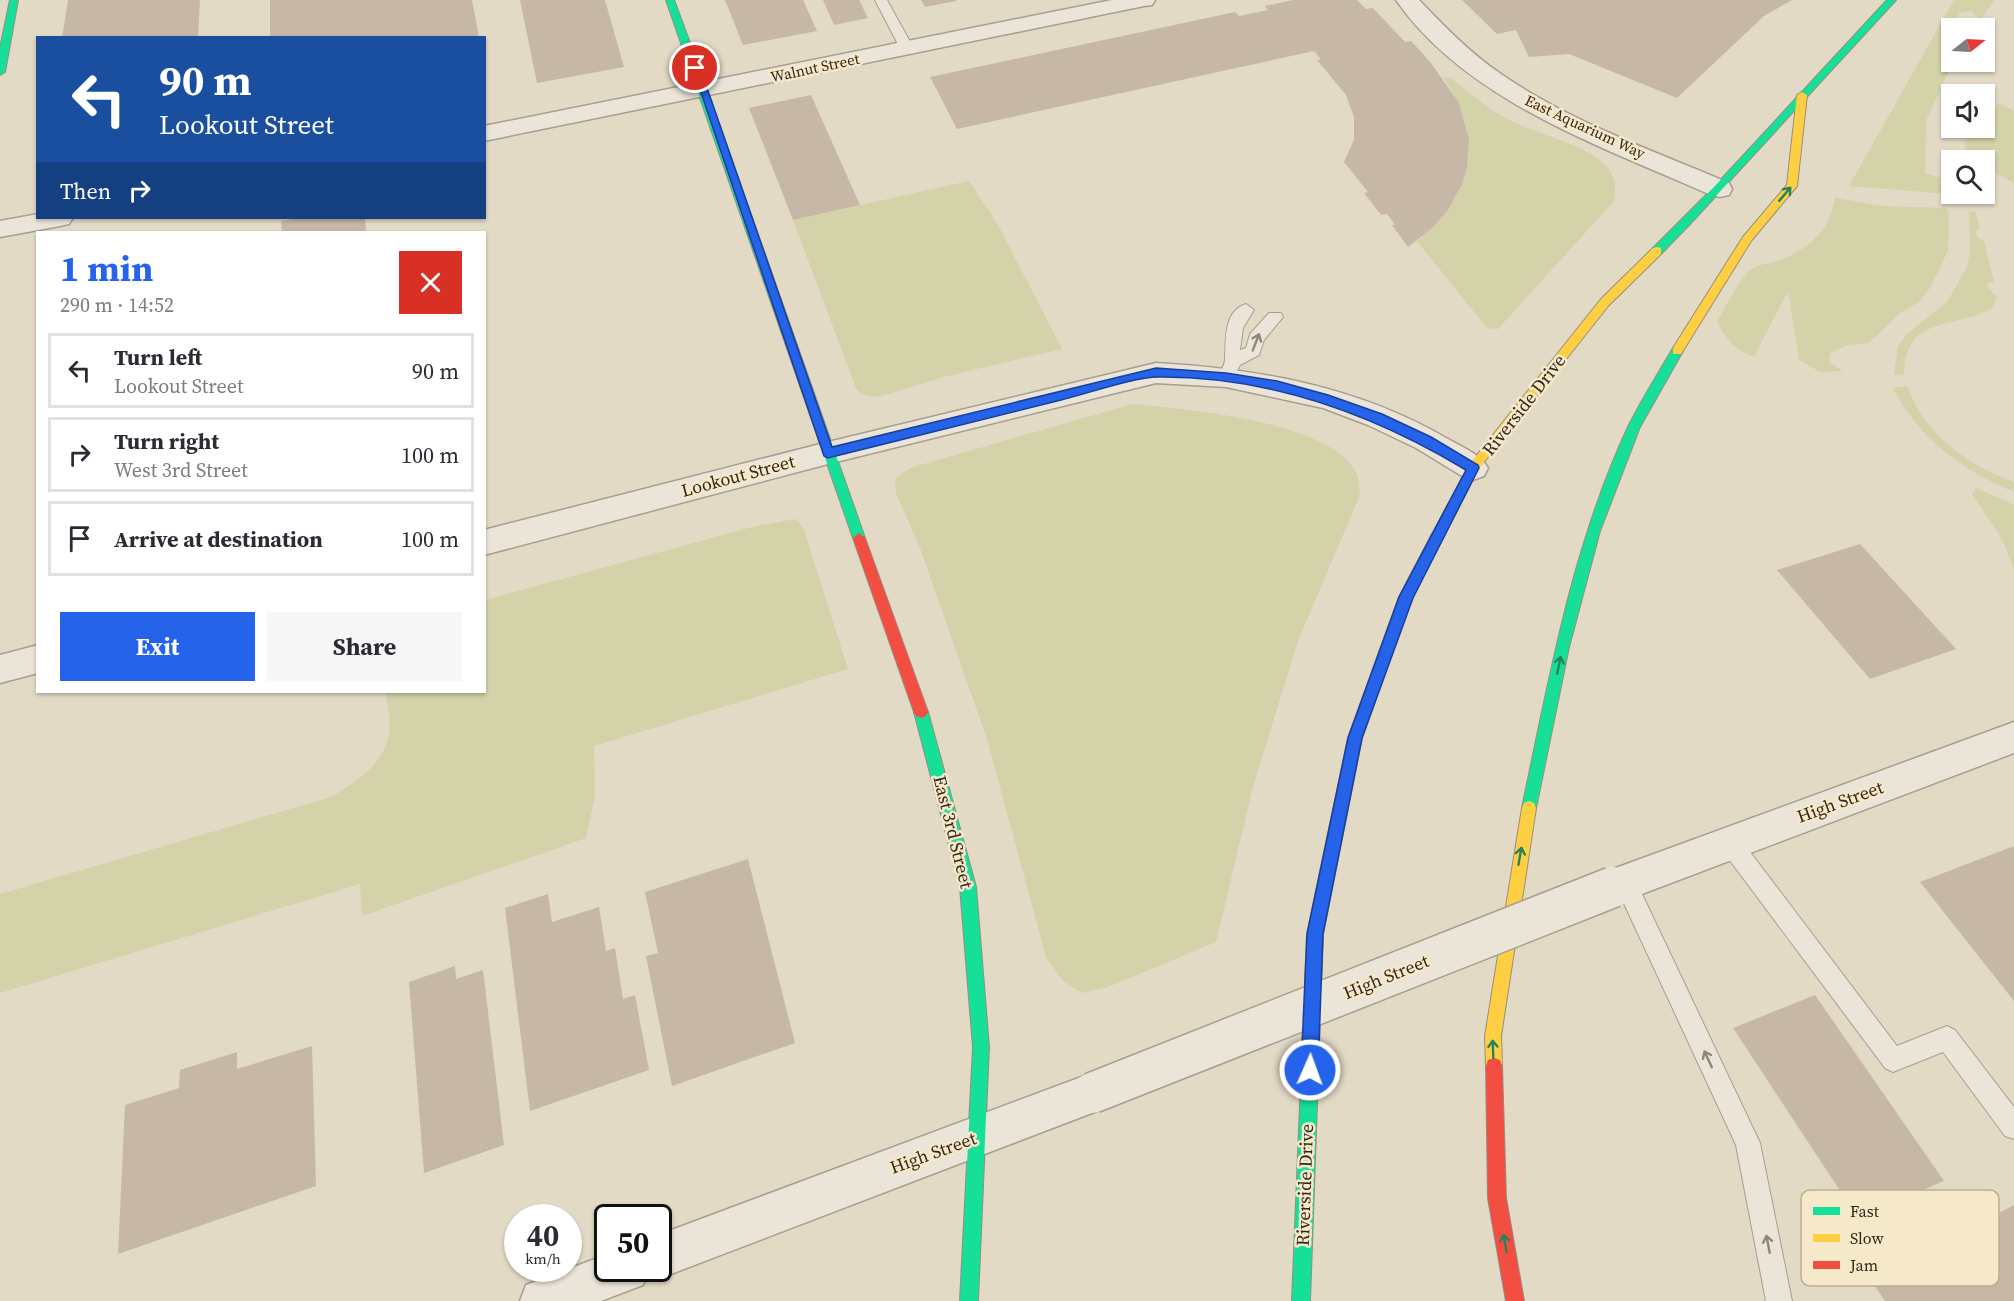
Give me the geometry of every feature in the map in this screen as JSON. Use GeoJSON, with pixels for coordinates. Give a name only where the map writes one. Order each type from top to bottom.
{"type":"FeatureCollection","features":[{"type":"Feature","properties":{"kind":"main road"},"geometry":{"type":"LineString","coordinates":[[0,72],[14,0]]}},
{"type":"Feature","properties":{"kind":"main road","name":"East 3rd Street"},"geometry":{"type":"LineString","coordinates":[[670,0],[704,91],[828,453],[918,699],[968,887],[981,1047],[979,1136],[969,1301]]}},
{"type":"Feature","properties":{"kind":"main road","name":"Riverside Drive"},"geometry":{"type":"LineString","coordinates":[[1301,1301],[1315,934],[1355,738],[1406,597],[1473,468],[1605,302],[1720,189],[1802,95],[1892,0]]}},
{"type":"Feature","properties":{"kind":"main road"},"geometry":{"type":"LineString","coordinates":[[1515,1301],[1497,1198],[1493,1036],[1513,898],[1534,778],[1562,647],[1594,531],[1634,427],[1748,239],[1792,186],[1802,95]]}},
{"type":"Feature","properties":{"kind":"street","name":"Walnut Street"},"geometry":{"type":"LineString","coordinates":[[486,134],[1144,0]]}},
{"type":"Feature","properties":{"kind":"street","name":"East Aquarium Way"},"geometry":{"type":"LineString","coordinates":[[1407,0],[1465,58],[1520,96],[1554,115],[1720,189]]}},
{"type":"Feature","properties":{"kind":"street"},"geometry":{"type":"LineString","coordinates":[[0,229],[55,219]]}},
{"type":"Feature","properties":{"kind":"street","name":"Lookout Street"},"geometry":{"type":"LineString","coordinates":[[486,542],[828,453],[1156,373],[1230,369],[1378,417],[1426,440],[1473,468]]}},
{"type":"Feature","properties":{"kind":"street"},"geometry":{"type":"LineString","coordinates":[[0,669],[36,660]]}},
{"type":"Feature","properties":{"kind":"street","name":"High Street"},"geometry":{"type":"LineString","coordinates":[[672,1252],[1092,1093],[1619,885],[2014,737]]}},
{"type":"Feature","properties":{"kind":"street"},"geometry":{"type":"LineString","coordinates":[[542,1301],[594,1281]]}},
{"type":"Feature","properties":{"kind":"lane"},"geometry":{"type":"LineString","coordinates":[[881,0],[907,49]]}},
{"type":"Feature","properties":{"kind":"lane"},"geometry":{"type":"LineString","coordinates":[[1230,369],[1231,335],[1236,321],[1246,310]]}},
{"type":"Feature","properties":{"kind":"lane"},"geometry":{"type":"LineString","coordinates":[[1230,369],[1253,351],[1256,338],[1275,318]]}},
{"type":"Feature","properties":{"kind":"lane"},"geometry":{"type":"LineString","coordinates":[[1730,843],[1893,1060],[1947,1038],[2014,1127]]}},
{"type":"Feature","properties":{"kind":"lane"},"geometry":{"type":"LineString","coordinates":[[1619,885],[1748,1143],[1779,1301]]}},
{"type":"Feature","properties":{"kind":"green space"},"geometry":{"type":"Polygon","coordinates":[[[1954,0],[1994,0],[1982,18],[1979,18],[1971,11],[1960,13],[1957,18],[1944,18],[1954,0]]]}},
{"type":"Feature","properties":{"kind":"green space"},"geometry":{"type":"Polygon","coordinates":[[[1941,23],[1941,72],[1948,72],[1926,121],[1925,173],[1941,178],[1941,194],[1849,186],[1941,23]]]}},
{"type":"Feature","properties":{"kind":"green space"},"geometry":{"type":"Polygon","coordinates":[[[1443,77],[1451,78],[1507,119],[1592,154],[1609,169],[1615,183],[1614,201],[1498,329],[1487,328],[1417,241],[1436,223],[1451,204],[1461,185],[1467,165],[1468,144],[1465,122],[1457,100],[1443,77]]]}},
{"type":"Feature","properties":{"kind":"green space"},"geometry":{"type":"Polygon","coordinates":[[[1999,103],[2014,111],[2014,183],[1995,173],[1995,150],[1965,150],[1967,138],[1995,138],[1995,106],[1999,103]]]}},
{"type":"Feature","properties":{"kind":"green space"},"geometry":{"type":"Polygon","coordinates":[[[969,181],[997,223],[1062,349],[943,377],[889,394],[875,397],[862,394],[856,388],[793,220],[969,181]]]}},
{"type":"Feature","properties":{"kind":"green space"},"geometry":{"type":"Polygon","coordinates":[[[1835,198],[1882,206],[1945,208],[1949,213],[1948,251],[1930,288],[1919,302],[1900,313],[1869,343],[1848,345],[1830,353],[1829,362],[1843,371],[1820,372],[1799,360],[1788,291],[1754,357],[1737,348],[1717,322],[1733,293],[1753,268],[1780,260],[1800,250],[1817,237],[1828,220],[1835,198]]]}},
{"type":"Feature","properties":{"kind":"green space"},"geometry":{"type":"Polygon","coordinates":[[[1975,211],[1980,228],[1976,230],[1977,237],[1984,241],[1994,282],[1988,283],[1987,287],[1997,297],[1992,308],[1922,333],[1913,342],[1907,356],[1904,375],[1894,374],[1898,346],[1906,335],[1947,302],[1967,267],[1970,251],[1969,212],[1975,211]]]}},
{"type":"Feature","properties":{"kind":"green space"},"geometry":{"type":"Polygon","coordinates":[[[1907,386],[1925,419],[1949,446],[1996,475],[2014,482],[2014,492],[1977,474],[1929,438],[1893,388],[1907,386]]]}},
{"type":"Feature","properties":{"kind":"green space"},"geometry":{"type":"Polygon","coordinates":[[[1133,404],[1220,414],[1288,429],[1317,441],[1341,455],[1356,472],[1360,495],[1298,641],[1253,787],[1216,942],[1108,987],[1082,993],[1063,981],[1046,957],[987,739],[920,548],[896,493],[895,479],[910,468],[1133,404]]]}},
{"type":"Feature","properties":{"kind":"green space"},"geometry":{"type":"Polygon","coordinates":[[[1976,488],[2014,505],[2014,569],[2003,541],[1972,494],[1976,488]]]}},
{"type":"Feature","properties":{"kind":"green space"},"geometry":{"type":"Polygon","coordinates":[[[795,519],[803,527],[848,669],[594,746],[595,796],[586,838],[362,916],[360,884],[0,993],[0,894],[331,797],[359,779],[381,755],[386,745],[390,724],[386,693],[486,693],[486,600],[752,527],[795,519]]]}},
{"type":"Feature","properties":{"kind":"building"},"geometry":{"type":"Polygon","coordinates":[[[68,0],[200,0],[198,36],[62,36],[68,0]]]}},
{"type":"Feature","properties":{"kind":"building"},"geometry":{"type":"Polygon","coordinates":[[[270,0],[472,0],[479,36],[270,36],[270,0]]]}},
{"type":"Feature","properties":{"kind":"building"},"geometry":{"type":"Polygon","coordinates":[[[520,0],[605,0],[624,67],[537,83],[520,0]]]}},
{"type":"Feature","properties":{"kind":"building"},"geometry":{"type":"Polygon","coordinates":[[[725,0],[803,0],[817,31],[743,45],[725,0]]]}},
{"type":"Feature","properties":{"kind":"building"},"geometry":{"type":"Polygon","coordinates":[[[823,0],[859,0],[868,18],[834,25],[823,0]]]}},
{"type":"Feature","properties":{"kind":"building"},"geometry":{"type":"Polygon","coordinates":[[[921,0],[956,0],[956,1],[925,7],[921,0]]]}},
{"type":"Feature","properties":{"kind":"building"},"geometry":{"type":"Polygon","coordinates":[[[1293,0],[1357,0],[1366,9],[1373,8],[1405,42],[1411,41],[1431,63],[1459,103],[1469,139],[1467,168],[1462,184],[1448,210],[1432,228],[1408,247],[1387,214],[1381,215],[1364,193],[1368,192],[1344,162],[1354,140],[1354,117],[1346,95],[1317,60],[1321,59],[1314,51],[957,129],[930,77],[1235,12],[1239,16],[1268,10],[1265,6],[1293,0]]]}},
{"type":"Feature","properties":{"kind":"building"},"geometry":{"type":"Polygon","coordinates":[[[1462,0],[1792,0],[1764,16],[1677,98],[1569,54],[1529,57],[1516,30],[1497,34],[1462,0]]]}},
{"type":"Feature","properties":{"kind":"building"},"geometry":{"type":"Polygon","coordinates":[[[811,95],[860,205],[793,220],[749,108],[811,95]]]}},
{"type":"Feature","properties":{"kind":"building"},"geometry":{"type":"Polygon","coordinates":[[[365,219],[366,231],[282,231],[281,221],[365,219]]]}},
{"type":"Feature","properties":{"kind":"building"},"geometry":{"type":"Polygon","coordinates":[[[1860,544],[1956,649],[1870,679],[1777,570],[1860,544]]]}},
{"type":"Feature","properties":{"kind":"building"},"geometry":{"type":"Polygon","coordinates":[[[2014,846],[2014,1001],[1920,882],[2014,846]]]}},
{"type":"Feature","properties":{"kind":"building"},"geometry":{"type":"Polygon","coordinates":[[[748,859],[795,1043],[672,1086],[646,956],[658,953],[645,892],[748,859]]]}},
{"type":"Feature","properties":{"kind":"building"},"geometry":{"type":"Polygon","coordinates":[[[548,894],[552,922],[599,907],[606,951],[615,948],[623,999],[635,995],[649,1070],[530,1111],[505,908],[548,894]]]}},
{"type":"Feature","properties":{"kind":"building"},"geometry":{"type":"Polygon","coordinates":[[[455,966],[456,979],[483,970],[504,1145],[424,1173],[409,982],[455,966]]]}},
{"type":"Feature","properties":{"kind":"building"},"geometry":{"type":"Polygon","coordinates":[[[1815,995],[1944,1181],[1923,1190],[1840,1190],[1733,1028],[1815,995]]]}},
{"type":"Feature","properties":{"kind":"building"},"geometry":{"type":"Polygon","coordinates":[[[312,1046],[316,1186],[118,1254],[125,1105],[179,1088],[180,1070],[237,1052],[237,1069],[312,1046]]]}},
{"type":"Feature","properties":{"kind":"building"},"geometry":{"type":"Polygon","coordinates":[[[2014,1205],[2014,1301],[1885,1301],[1875,1286],[1999,1286],[1999,1213],[2014,1205]]]}},
{"type":"Feature","properties":{"kind":"traffic: fast"},"geometry":{"type":"LineString","coordinates":[[0,72],[14,0]]}},
{"type":"Feature","properties":{"kind":"traffic: fast"},"geometry":{"type":"LineString","coordinates":[[670,0],[719,134],[859,538]]}},
{"type":"Feature","properties":{"kind":"traffic: fast"},"geometry":{"type":"LineString","coordinates":[[1657,251],[1717,190],[1892,0]]}},
{"type":"Feature","properties":{"kind":"traffic: fast"},"geometry":{"type":"LineString","coordinates":[[1529,808],[1562,647],[1594,531],[1634,427],[1677,351]]}},
{"type":"Feature","properties":{"kind":"traffic: fast"},"geometry":{"type":"LineString","coordinates":[[1301,1301],[1315,934],[1355,738],[1406,597],[1436,538]]}},
{"type":"Feature","properties":{"kind":"traffic: fast"},"geometry":{"type":"LineString","coordinates":[[921,712],[968,887],[981,1047],[969,1301]]}},
{"type":"Feature","properties":{"kind":"traffic: slow"},"geometry":{"type":"LineString","coordinates":[[1677,351],[1747,239],[1792,186],[1802,95]]}},
{"type":"Feature","properties":{"kind":"traffic: slow"},"geometry":{"type":"LineString","coordinates":[[1436,538],[1473,468],[1605,302],[1657,251]]}},
{"type":"Feature","properties":{"kind":"traffic: slow"},"geometry":{"type":"LineString","coordinates":[[1494,1066],[1493,1036],[1529,808]]}},
{"type":"Feature","properties":{"kind":"traffic: jam"},"geometry":{"type":"LineString","coordinates":[[859,538],[921,712]]}},
{"type":"Feature","properties":{"kind":"traffic: jam"},"geometry":{"type":"LineString","coordinates":[[1494,1066],[1497,1198],[1515,1301]]}},
{"type":"Feature","properties":{"kind":"route"},"geometry":{"type":"LineString","coordinates":[[695,68],[799,375],[828,453],[1156,373],[1226,377],[1277,386],[1328,399],[1378,417],[1426,440],[1473,468],[1406,597],[1355,738],[1315,934],[1310,1070]]}}]}
